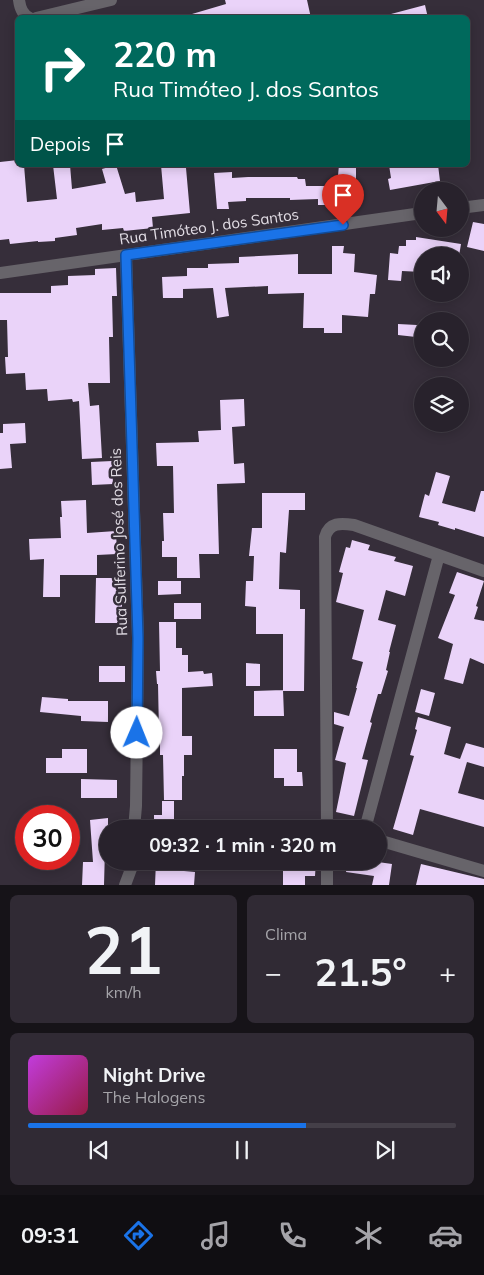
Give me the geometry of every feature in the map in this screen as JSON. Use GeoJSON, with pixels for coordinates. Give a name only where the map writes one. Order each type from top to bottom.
{"type":"FeatureCollection","features":[{"type":"Feature","properties":{"kind":"street"},"geometry":{"type":"LineString","coordinates":[[19,0],[20,8],[25,15]]}},
{"type":"Feature","properties":{"kind":"street"},"geometry":{"type":"LineString","coordinates":[[49,15],[112,0]]}},
{"type":"Feature","properties":{"kind":"street"},"geometry":{"type":"LineString","coordinates":[[469,207],[484,205]]}},
{"type":"Feature","properties":{"kind":"street","name":"Rua Timóteo J. dos Santos"},"geometry":{"type":"LineString","coordinates":[[0,273],[414,215]]}},
{"type":"Feature","properties":{"kind":"street","name":"Rua Sulferino José dos Reis"},"geometry":{"type":"LineString","coordinates":[[126,255],[138,638],[135,820]]}},
{"type":"Feature","properties":{"kind":"street"},"geometry":{"type":"LineString","coordinates":[[327,820],[325,537],[327,530],[339,523],[354,525],[484,571]]}},
{"type":"Feature","properties":{"kind":"street"},"geometry":{"type":"LineString","coordinates":[[367,820],[440,555]]}},
{"type":"Feature","properties":{"kind":"street"},"geometry":{"type":"LineString","coordinates":[[387,843],[484,870]]}},
{"type":"Feature","properties":{"kind":"street"},"geometry":{"type":"LineString","coordinates":[[125,885],[131,870]]}},
{"type":"Feature","properties":{"kind":"street"},"geometry":{"type":"LineString","coordinates":[[327,870],[327,885]]}},
{"type":"Feature","properties":{"kind":"building"},"geometry":{"type":"Polygon","coordinates":[[[225,0],[307,0],[310,15],[192,15],[226,4],[225,0]]]}},
{"type":"Feature","properties":{"kind":"building"},"geometry":{"type":"Polygon","coordinates":[[[425,5],[427,15],[391,15],[425,5]]]}},
{"type":"Feature","properties":{"kind":"building"},"geometry":{"type":"Polygon","coordinates":[[[15,160],[15,167],[24,167],[27,202],[57,199],[53,167],[70,167],[72,189],[106,183],[102,169],[117,167],[125,194],[135,192],[136,202],[164,199],[161,167],[186,168],[190,213],[152,217],[153,228],[124,231],[123,228],[102,230],[102,224],[76,228],[77,235],[55,238],[55,241],[10,244],[9,239],[0,240],[0,162],[15,160]]]}},
{"type":"Feature","properties":{"kind":"building"},"geometry":{"type":"Polygon","coordinates":[[[339,167],[356,167],[356,202],[337,201],[337,205],[318,205],[318,199],[246,198],[246,201],[228,202],[229,209],[217,209],[214,173],[232,172],[232,178],[297,177],[298,179],[305,179],[306,186],[337,186],[339,167]]]}},
{"type":"Feature","properties":{"kind":"building"},"geometry":{"type":"Polygon","coordinates":[[[389,167],[438,167],[440,181],[414,182],[414,186],[390,190],[388,179],[391,178],[389,167]]]}},
{"type":"Feature","properties":{"kind":"building"},"geometry":{"type":"Polygon","coordinates":[[[473,222],[484,224],[484,251],[467,247],[473,222]]]}},
{"type":"Feature","properties":{"kind":"building"},"geometry":{"type":"Polygon","coordinates":[[[416,238],[422,238],[461,244],[460,247],[414,247],[414,272],[402,271],[401,281],[388,280],[390,253],[398,254],[399,246],[406,246],[406,240],[416,240],[416,238]]]}},
{"type":"Feature","properties":{"kind":"building"},"geometry":{"type":"Polygon","coordinates":[[[332,246],[344,246],[343,253],[355,254],[354,272],[377,275],[375,294],[370,294],[368,317],[342,315],[342,333],[324,333],[324,328],[303,328],[304,293],[268,294],[268,286],[225,288],[229,316],[217,318],[213,288],[183,289],[183,298],[163,298],[162,277],[187,276],[187,268],[208,268],[208,264],[239,263],[239,257],[298,254],[298,274],[332,274],[332,246]]]}},
{"type":"Feature","properties":{"kind":"building"},"geometry":{"type":"Polygon","coordinates":[[[116,268],[117,296],[112,296],[113,337],[109,337],[110,383],[88,383],[90,406],[99,405],[102,458],[82,459],[79,401],[73,402],[72,399],[48,401],[47,389],[26,390],[25,373],[6,374],[5,357],[8,357],[7,320],[0,320],[0,293],[51,293],[51,286],[68,285],[68,276],[95,275],[95,269],[116,268]]]}},
{"type":"Feature","properties":{"kind":"building"},"geometry":{"type":"Polygon","coordinates":[[[398,324],[414,325],[414,337],[398,335],[398,324]]]}},
{"type":"Feature","properties":{"kind":"building"},"geometry":{"type":"Polygon","coordinates":[[[244,399],[245,426],[232,427],[234,464],[244,463],[245,483],[217,484],[219,554],[199,554],[200,578],[177,578],[177,557],[162,557],[162,541],[164,541],[163,513],[174,513],[173,466],[157,466],[156,443],[199,442],[198,431],[221,430],[220,400],[244,399]]]}},
{"type":"Feature","properties":{"kind":"building"},"geometry":{"type":"Polygon","coordinates":[[[25,423],[26,443],[10,444],[12,468],[0,469],[0,433],[3,433],[3,424],[25,423]]]}},
{"type":"Feature","properties":{"kind":"building"},"geometry":{"type":"Polygon","coordinates":[[[112,461],[113,484],[92,485],[91,462],[112,461]]]}},
{"type":"Feature","properties":{"kind":"building"},"geometry":{"type":"Polygon","coordinates":[[[436,472],[450,476],[442,503],[475,512],[481,491],[484,491],[484,537],[438,525],[439,522],[419,517],[425,494],[429,496],[436,472]]]}},
{"type":"Feature","properties":{"kind":"building"},"geometry":{"type":"Polygon","coordinates":[[[262,493],[305,493],[305,510],[289,510],[286,553],[280,552],[279,589],[300,590],[300,609],[305,609],[304,691],[283,691],[283,634],[256,634],[256,607],[245,606],[246,581],[253,581],[254,556],[249,556],[252,528],[262,528],[262,493]]]}},
{"type":"Feature","properties":{"kind":"building"},"geometry":{"type":"Polygon","coordinates":[[[86,500],[87,533],[116,531],[117,554],[97,555],[97,575],[60,575],[60,597],[43,597],[44,559],[30,560],[29,539],[61,538],[61,501],[86,500]]]}},
{"type":"Feature","properties":{"kind":"building"},"geometry":{"type":"Polygon","coordinates":[[[352,540],[370,545],[368,550],[396,557],[394,561],[413,566],[405,596],[386,590],[378,620],[396,625],[389,652],[386,670],[388,671],[381,694],[378,694],[370,722],[372,723],[362,759],[368,760],[354,816],[336,812],[346,763],[335,760],[344,727],[334,724],[334,712],[349,716],[363,662],[352,659],[364,610],[336,602],[343,573],[339,572],[346,547],[350,548],[352,540]]]}},
{"type":"Feature","properties":{"kind":"building"},"geometry":{"type":"Polygon","coordinates":[[[457,572],[484,581],[474,619],[484,621],[484,664],[470,658],[463,684],[444,679],[453,644],[438,638],[455,595],[449,593],[457,572]]]}},
{"type":"Feature","properties":{"kind":"building"},"geometry":{"type":"Polygon","coordinates":[[[96,578],[117,578],[117,590],[122,590],[122,623],[95,623],[96,578]]]}},
{"type":"Feature","properties":{"kind":"building"},"geometry":{"type":"Polygon","coordinates":[[[158,581],[181,581],[181,594],[158,595],[158,581]]]}},
{"type":"Feature","properties":{"kind":"building"},"geometry":{"type":"Polygon","coordinates":[[[174,603],[201,603],[201,619],[174,619],[174,603]]]}},
{"type":"Feature","properties":{"kind":"building"},"geometry":{"type":"Polygon","coordinates":[[[159,622],[176,622],[176,648],[182,648],[182,655],[188,655],[188,672],[203,671],[204,674],[212,673],[213,686],[182,688],[182,736],[192,736],[192,755],[184,755],[182,800],[164,800],[163,755],[160,755],[156,671],[160,671],[159,622]]]}},
{"type":"Feature","properties":{"kind":"building"},"geometry":{"type":"Polygon","coordinates":[[[246,663],[260,664],[260,686],[246,686],[246,663]]]}},
{"type":"Feature","properties":{"kind":"building"},"geometry":{"type":"Polygon","coordinates":[[[99,666],[125,666],[125,682],[99,682],[99,666]]]}},
{"type":"Feature","properties":{"kind":"building"},"geometry":{"type":"Polygon","coordinates":[[[421,689],[435,693],[429,716],[415,712],[421,689]]]}},
{"type":"Feature","properties":{"kind":"building"},"geometry":{"type":"Polygon","coordinates":[[[283,690],[284,716],[254,716],[254,691],[283,690]]]}},
{"type":"Feature","properties":{"kind":"building"},"geometry":{"type":"Polygon","coordinates":[[[42,697],[68,699],[68,701],[108,701],[108,722],[81,721],[81,716],[40,712],[42,697]]]}},
{"type":"Feature","properties":{"kind":"building"},"geometry":{"type":"Polygon","coordinates":[[[418,717],[451,727],[444,754],[460,759],[466,743],[484,748],[484,767],[467,762],[458,793],[484,800],[484,827],[420,809],[413,835],[393,829],[414,756],[410,755],[417,730],[415,729],[418,717]]]}},
{"type":"Feature","properties":{"kind":"building"},"geometry":{"type":"Polygon","coordinates":[[[62,749],[87,749],[87,773],[46,773],[46,758],[62,758],[62,749]]]}},
{"type":"Feature","properties":{"kind":"building"},"geometry":{"type":"Polygon","coordinates":[[[274,749],[297,749],[297,772],[302,772],[303,786],[284,786],[284,778],[274,778],[274,749]]]}},
{"type":"Feature","properties":{"kind":"building"},"geometry":{"type":"Polygon","coordinates":[[[81,779],[117,780],[117,798],[81,798],[81,779]]]}},
{"type":"Feature","properties":{"kind":"building"},"geometry":{"type":"Polygon","coordinates":[[[162,801],[174,801],[174,820],[154,820],[154,815],[162,815],[162,801]]]}},
{"type":"Feature","properties":{"kind":"building"},"geometry":{"type":"Polygon","coordinates":[[[108,818],[108,820],[99,820],[99,870],[104,870],[104,885],[82,885],[83,862],[93,862],[90,820],[108,818]]]}},
{"type":"Feature","properties":{"kind":"building"},"geometry":{"type":"Polygon","coordinates":[[[387,863],[392,864],[389,885],[372,885],[374,876],[346,872],[346,870],[387,870],[387,863]]]}},
{"type":"Feature","properties":{"kind":"building"},"geometry":{"type":"Polygon","coordinates":[[[421,864],[484,879],[484,885],[416,885],[421,864]]]}},
{"type":"Feature","properties":{"kind":"building"},"geometry":{"type":"Polygon","coordinates":[[[156,870],[195,872],[194,885],[155,885],[156,870]]]}},
{"type":"Feature","properties":{"kind":"building"},"geometry":{"type":"Polygon","coordinates":[[[283,870],[315,870],[315,876],[305,876],[305,885],[283,885],[283,870]]]}},
{"type":"Feature","properties":{"kind":"route"},"geometry":{"type":"LineString","coordinates":[[137,733],[138,638],[126,255],[343,225]]}}]}
